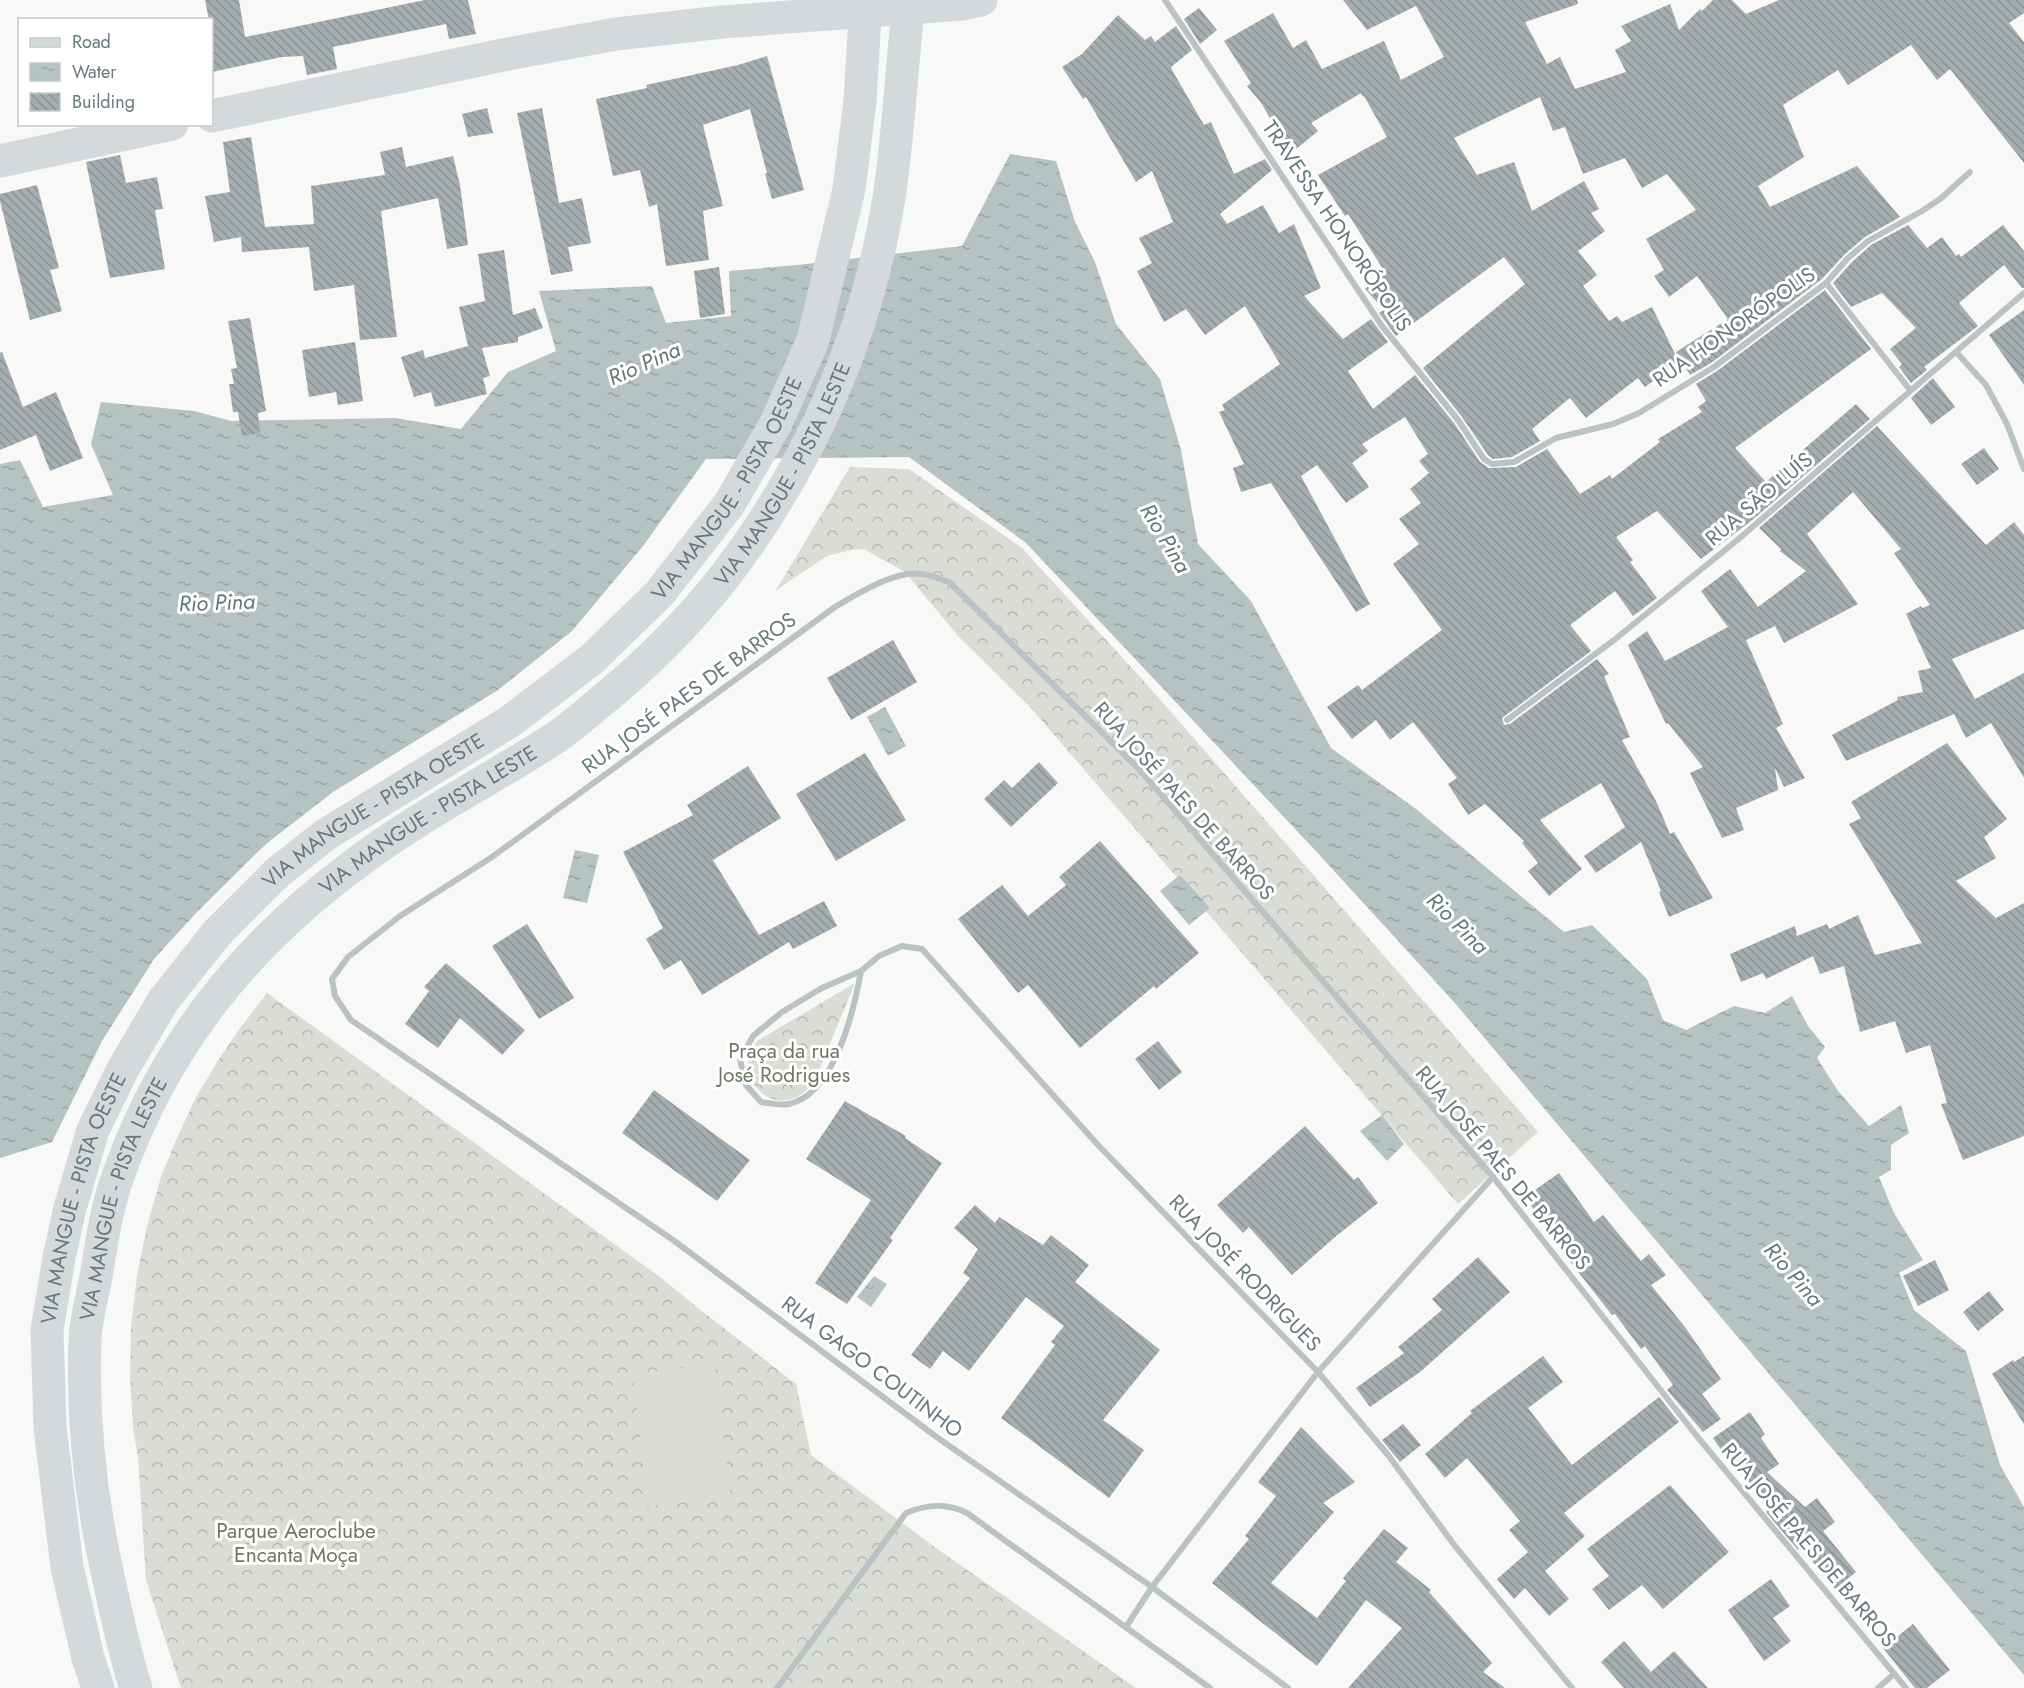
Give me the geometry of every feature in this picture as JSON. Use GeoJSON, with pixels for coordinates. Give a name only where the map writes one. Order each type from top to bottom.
{"type":"FeatureCollection","features":[{"type":"Feature","properties":{"kind":"main road","name":"VIA MANGUE - PISTA LESTE"},"geometry":{"type":"LineString","coordinates":[[136,1688],[102,1550],[90,1478],[85,1396],[86,1335],[102,1236],[115,1185],[138,1126],[166,1071],[198,1020],[226,983],[267,938],[356,863],[417,822],[564,732],[630,677],[682,626],[726,574],[767,515],[804,452],[836,386],[865,303],[889,195],[909,0]]}},
{"type":"Feature","properties":{"kind":"main road"},"geometry":{"type":"LineString","coordinates":[[213,116],[503,55],[616,34],[856,7],[972,2]]}},
{"type":"Feature","properties":{"kind":"main road","name":"VIA MANGUE - PISTA OESTE"},"geometry":{"type":"LineString","coordinates":[[98,1688],[88,1658],[67,1567],[50,1427],[48,1330],[59,1258],[70,1208],[93,1130],[123,1069],[163,1001],[217,933],[277,873],[325,835],[508,722],[592,659],[659,594],[730,503],[776,423],[813,340],[849,189],[861,101],[856,7]]}},
{"type":"Feature","properties":{"kind":"main road"},"geometry":{"type":"LineString","coordinates":[[0,161],[163,126]]}},
{"type":"Feature","properties":{"kind":"street","name":"TRAVESSA HONORÓPOLIS"},"geometry":{"type":"LineString","coordinates":[[1164,0],[1382,326],[1458,420],[1484,459],[1492,464]]}},
{"type":"Feature","properties":{"kind":"street","name":"RUA HONORÓPOLIS"},"geometry":{"type":"LineString","coordinates":[[1492,464],[1514,462],[1556,438],[1613,424],[1639,413],[1714,367],[1826,283],[1848,258],[1868,241],[1922,212],[1970,172]]}},
{"type":"Feature","properties":{"kind":"street"},"geometry":{"type":"LineString","coordinates":[[1826,283],[1910,390]]}},
{"type":"Feature","properties":{"kind":"street","name":"RUA SÃO LUÍS"},"geometry":{"type":"LineString","coordinates":[[1507,720],[1614,639],[1735,542],[2024,293]]}},
{"type":"Feature","properties":{"kind":"street"},"geometry":{"type":"LineString","coordinates":[[1957,353],[1986,385],[2007,424],[2024,469]]}},
{"type":"Feature","properties":{"kind":"street","name":"RUA JOSÉ PAES DE BARROS"},"geometry":{"type":"LineString","coordinates":[[434,1075],[351,1020],[335,996],[332,979],[348,957],[400,916],[492,857],[835,607],[865,589],[890,578],[920,573],[949,582],[1138,768],[1492,1177],[1696,1435],[1906,1688]]}},
{"type":"Feature","properties":{"kind":"street","name":"RUA JOSÉ RODRIGUES"},"geometry":{"type":"LineString","coordinates":[[861,971],[854,1010],[845,1037],[832,1064],[811,1093],[789,1105],[761,1102],[746,1085],[740,1060],[753,1036],[792,1006],[822,988],[861,971],[879,956],[902,946],[922,949],[1098,1145],[1318,1372],[1388,1455],[1455,1546],[1572,1688]]}},
{"type":"Feature","properties":{"kind":"street","name":"RUA GAGO COUTINHO"},"geometry":{"type":"LineString","coordinates":[[434,1075],[673,1240],[938,1438],[1152,1587],[1288,1688]]}},
{"type":"Feature","properties":{"kind":"street"},"geometry":{"type":"LineString","coordinates":[[1126,1628],[1152,1587],[1318,1372],[1492,1177]]}},
{"type":"Feature","properties":{"kind":"street"},"geometry":{"type":"LineString","coordinates":[[777,1688],[906,1513],[932,1505],[944,1505],[968,1513],[1210,1688]]}},
{"type":"Feature","properties":{"kind":"street"},"geometry":{"type":"LineString","coordinates":[[1878,1688],[1894,1674]]}},
{"type":"Feature","properties":{"kind":"green space"},"geometry":{"type":"Polygon","coordinates":[[[850,467],[909,469],[1022,548],[1142,679],[1538,1132],[1458,1204],[1031,708],[958,636],[905,572],[864,549],[851,550],[827,556],[776,590],[850,467]]]}},
{"type":"Feature","properties":{"kind":"green space","name":"Praça da rua José Rodrigues"},"geometry":{"type":"Polygon","coordinates":[[[855,983],[817,1075],[805,1091],[791,1099],[777,1100],[764,1095],[754,1085],[749,1072],[749,1057],[757,1041],[855,983]]]}},
{"type":"Feature","properties":{"kind":"green space","name":"Parque Aeroclube Encanta Moça"},"geometry":{"type":"Polygon","coordinates":[[[267,993],[660,1277],[796,1384],[811,1455],[936,1548],[1136,1688],[181,1688],[146,1580],[130,1377],[131,1327],[137,1276],[147,1226],[161,1177],[177,1138],[195,1099],[217,1062],[267,993]]]}},
{"type":"Feature","properties":{"kind":"green space"},"geometry":{"type":"Polygon","coordinates":[[[715,1364],[730,1497],[648,1506],[633,1374],[715,1364]]]}},
{"type":"Feature","properties":{"kind":"water","name":"Rio Pina"},"geometry":{"type":"Polygon","coordinates":[[[1010,154],[1056,161],[1075,222],[1095,262],[1116,324],[1160,379],[1181,450],[1198,544],[1251,601],[1331,748],[1416,809],[1564,932],[1592,925],[1647,979],[1663,1020],[1686,1030],[1734,1006],[1765,1013],[1792,996],[1808,1026],[1825,1047],[1817,1058],[1838,1091],[1869,1126],[1901,1105],[1909,1133],[1891,1145],[1891,1170],[1879,1177],[1894,1213],[1923,1260],[1899,1273],[1914,1310],[1966,1351],[2000,1465],[2024,1507],[2024,1675],[1454,1002],[1314,849],[1026,543],[909,457],[706,459],[643,546],[572,631],[498,690],[333,792],[266,844],[195,914],[154,959],[102,1041],[52,1142],[0,1158],[0,464],[20,460],[43,507],[113,495],[91,444],[101,402],[194,411],[231,421],[395,418],[461,429],[508,372],[556,351],[539,291],[652,286],[666,323],[731,316],[729,271],[962,246],[1010,154]]]}},
{"type":"Feature","properties":{"kind":"water"},"geometry":{"type":"Polygon","coordinates":[[[885,707],[906,746],[888,756],[867,717],[885,707]]]}},
{"type":"Feature","properties":{"kind":"water"},"geometry":{"type":"Polygon","coordinates":[[[575,850],[599,855],[587,903],[563,898],[575,850]]]}},
{"type":"Feature","properties":{"kind":"water"},"geometry":{"type":"Polygon","coordinates":[[[1180,875],[1210,908],[1189,925],[1160,891],[1180,875]]]}},
{"type":"Feature","properties":{"kind":"water"},"geometry":{"type":"Polygon","coordinates":[[[1382,1115],[1404,1144],[1387,1161],[1360,1131],[1382,1115]]]}},
{"type":"Feature","properties":{"kind":"water"},"geometry":{"type":"Polygon","coordinates":[[[874,1276],[887,1284],[871,1307],[857,1297],[874,1276]]]}},
{"type":"Feature","properties":{"kind":"building"},"geometry":{"type":"Polygon","coordinates":[[[205,0],[239,0],[245,37],[425,0],[468,0],[476,34],[449,39],[446,24],[333,47],[337,69],[307,75],[303,56],[282,57],[213,72],[213,18],[209,18],[205,0]]]}},
{"type":"Feature","properties":{"kind":"building"},"geometry":{"type":"Polygon","coordinates":[[[1343,0],[1577,0],[1578,4],[1525,22],[1547,64],[1560,57],[1575,89],[1626,72],[1615,50],[1631,41],[1621,26],[1670,4],[1679,30],[1700,9],[1702,11],[1713,0],[1732,0],[1746,14],[1779,0],[2024,0],[2024,13],[2009,23],[2024,42],[2024,163],[1950,69],[1937,80],[1911,45],[1848,85],[1838,70],[1783,105],[1804,157],[1758,186],[1770,207],[1857,166],[1900,217],[1865,237],[1845,254],[1822,279],[1711,363],[1690,375],[1676,352],[1728,319],[1697,276],[1669,297],[1654,276],[1664,270],[1646,239],[1696,210],[1667,174],[1642,188],[1625,158],[1583,174],[1565,127],[1553,131],[1540,97],[1454,138],[1477,175],[1514,162],[1532,211],[1584,181],[1599,209],[1591,213],[1605,231],[1578,251],[1597,275],[1583,286],[1609,321],[1617,316],[1622,322],[1652,307],[1679,362],[1645,387],[1638,378],[1586,418],[1570,398],[1532,429],[1540,441],[1512,457],[1493,459],[1423,368],[1525,284],[1504,257],[1396,336],[1379,313],[1384,310],[1365,289],[1385,272],[1348,214],[1345,216],[1318,175],[1387,137],[1364,96],[1361,93],[1311,123],[1318,131],[1295,150],[1283,136],[1281,138],[1262,104],[1247,86],[1251,83],[1224,41],[1273,13],[1293,48],[1306,40],[1322,69],[1384,41],[1401,80],[1444,57],[1416,6],[1367,30],[1343,0]]]}},
{"type":"Feature","properties":{"kind":"building"},"geometry":{"type":"Polygon","coordinates":[[[1199,8],[1217,30],[1200,44],[1184,19],[1199,8]]]}},
{"type":"Feature","properties":{"kind":"building"},"geometry":{"type":"Polygon","coordinates":[[[1118,15],[1145,40],[1151,36],[1155,42],[1176,26],[1192,50],[1171,67],[1172,70],[1204,125],[1211,122],[1234,174],[1265,159],[1272,170],[1220,214],[1227,224],[1263,205],[1279,233],[1294,224],[1321,288],[1304,296],[1343,339],[1371,319],[1388,342],[1348,371],[1373,409],[1415,375],[1454,423],[1480,462],[1489,468],[1516,467],[1547,449],[1580,494],[1610,475],[1612,479],[1660,442],[1658,439],[1702,412],[1698,407],[1706,401],[1696,384],[1717,371],[1825,290],[1871,349],[1735,448],[1766,482],[1856,404],[1870,419],[1751,521],[1701,559],[1657,511],[1616,537],[1633,560],[1630,562],[1657,598],[1633,616],[1615,591],[1570,625],[1591,651],[1502,718],[1504,725],[1510,724],[1597,659],[1609,674],[1604,676],[1630,737],[1622,740],[1657,803],[1670,834],[1674,832],[1713,898],[1669,917],[1641,842],[1596,873],[1584,856],[1625,827],[1601,783],[1540,820],[1582,869],[1549,896],[1528,871],[1538,863],[1522,843],[1524,841],[1485,804],[1468,815],[1448,784],[1457,778],[1413,722],[1390,740],[1376,720],[1352,739],[1327,707],[1358,685],[1362,690],[1442,630],[1393,564],[1419,544],[1399,519],[1421,503],[1410,489],[1429,473],[1419,461],[1428,454],[1405,417],[1362,444],[1368,451],[1352,463],[1369,487],[1346,503],[1317,465],[1301,476],[1370,604],[1356,612],[1271,483],[1241,492],[1233,468],[1244,464],[1219,412],[1225,410],[1222,405],[1280,364],[1245,306],[1205,335],[1186,309],[1164,322],[1137,271],[1152,263],[1139,238],[1173,222],[1152,171],[1136,182],[1086,97],[1083,99],[1062,67],[1082,54],[1118,15]]]}},
{"type":"Feature","properties":{"kind":"building"},"geometry":{"type":"Polygon","coordinates":[[[767,56],[804,190],[772,199],[750,109],[703,125],[723,206],[703,211],[709,260],[666,266],[657,204],[649,207],[640,170],[613,176],[596,99],[767,56]]]}},
{"type":"Feature","properties":{"kind":"building"},"geometry":{"type":"Polygon","coordinates":[[[487,108],[493,133],[468,137],[462,114],[487,108]]]}},
{"type":"Feature","properties":{"kind":"building"},"geometry":{"type":"Polygon","coordinates":[[[542,108],[559,203],[582,198],[591,243],[568,247],[573,271],[551,275],[517,113],[542,108]]]}},
{"type":"Feature","properties":{"kind":"building"},"geometry":{"type":"Polygon","coordinates":[[[251,137],[265,227],[314,224],[311,186],[385,175],[380,152],[402,147],[406,167],[453,156],[460,185],[468,245],[447,249],[438,198],[381,211],[397,337],[360,340],[354,285],[314,291],[309,247],[242,252],[241,237],[214,242],[205,196],[230,192],[223,142],[251,137]]]}},
{"type":"Feature","properties":{"kind":"building"},"geometry":{"type":"Polygon","coordinates":[[[120,155],[126,183],[157,177],[163,209],[155,210],[165,269],[110,278],[86,162],[120,155]]]}},
{"type":"Feature","properties":{"kind":"building"},"geometry":{"type":"Polygon","coordinates":[[[37,185],[59,268],[50,270],[62,311],[30,320],[0,194],[37,185]]]}},
{"type":"Feature","properties":{"kind":"building"},"geometry":{"type":"Polygon","coordinates":[[[1908,225],[1927,248],[1942,237],[1956,256],[1959,254],[1961,257],[2003,225],[2024,251],[2024,288],[2004,265],[1959,303],[1978,326],[1924,367],[1927,370],[1911,383],[1899,367],[1902,364],[1890,349],[1916,328],[1882,293],[1851,307],[1833,283],[1871,245],[1908,225]]]}},
{"type":"Feature","properties":{"kind":"building"},"geometry":{"type":"Polygon","coordinates":[[[504,250],[513,315],[535,308],[543,328],[518,337],[518,342],[482,348],[490,376],[483,378],[487,394],[435,407],[431,392],[414,397],[401,357],[423,350],[425,358],[468,346],[459,307],[485,301],[478,254],[504,250]]]}},
{"type":"Feature","properties":{"kind":"building"},"geometry":{"type":"Polygon","coordinates":[[[719,267],[725,314],[700,318],[694,271],[719,267]]]}},
{"type":"Feature","properties":{"kind":"building"},"geometry":{"type":"Polygon","coordinates":[[[2024,310],[2024,385],[1989,335],[2024,310]]]}},
{"type":"Feature","properties":{"kind":"building"},"geometry":{"type":"Polygon","coordinates":[[[250,318],[266,411],[258,413],[260,433],[242,436],[238,412],[233,412],[229,384],[234,384],[231,369],[237,368],[228,321],[250,318]]]}},
{"type":"Feature","properties":{"kind":"building"},"geometry":{"type":"Polygon","coordinates":[[[355,342],[363,401],[338,405],[336,392],[309,397],[302,350],[355,342]]]}},
{"type":"Feature","properties":{"kind":"building"},"geometry":{"type":"Polygon","coordinates":[[[2,352],[23,407],[56,392],[83,458],[50,471],[36,435],[0,450],[0,353],[2,352]]]}},
{"type":"Feature","properties":{"kind":"building"},"geometry":{"type":"Polygon","coordinates":[[[1933,378],[1955,407],[1931,425],[1911,398],[1933,378]]]}},
{"type":"Feature","properties":{"kind":"building"},"geometry":{"type":"Polygon","coordinates":[[[1877,426],[1986,545],[2014,522],[2024,535],[2024,629],[1952,659],[1975,699],[2024,673],[2024,778],[1991,723],[1966,738],[1954,714],[1846,761],[1832,735],[1898,700],[1897,697],[1923,692],[1918,671],[1931,668],[1906,614],[1921,606],[1922,608],[1930,605],[1894,553],[1901,549],[1853,492],[1807,534],[1858,604],[1784,643],[1775,626],[1746,640],[1783,724],[1776,728],[1805,778],[1784,787],[1775,768],[1778,790],[1736,808],[1744,830],[1722,838],[1690,773],[1703,767],[1668,723],[1666,724],[1628,645],[1647,631],[1665,661],[1728,627],[1701,591],[1730,569],[1758,607],[1806,571],[1780,551],[1781,549],[1759,528],[1877,426]]]}},
{"type":"Feature","properties":{"kind":"building"},"geometry":{"type":"Polygon","coordinates":[[[1984,448],[1999,469],[1977,485],[1961,464],[1984,448]]]}},
{"type":"Feature","properties":{"kind":"building"},"geometry":{"type":"Polygon","coordinates":[[[893,640],[917,682],[851,720],[827,678],[893,640]]]}},
{"type":"Feature","properties":{"kind":"building"},"geometry":{"type":"Polygon","coordinates":[[[1947,743],[2007,819],[1984,837],[1996,858],[1956,881],[1996,918],[2024,903],[2024,1136],[1963,1160],[1941,1104],[1947,1103],[1930,1045],[1906,1053],[1895,1021],[1860,1032],[1844,966],[1820,974],[1813,956],[1766,979],[1763,973],[1741,982],[1730,954],[1795,926],[1797,936],[1827,924],[1829,929],[1858,915],[1875,955],[1922,943],[1849,824],[1861,818],[1851,802],[1947,743]]]}},
{"type":"Feature","properties":{"kind":"building"},"geometry":{"type":"Polygon","coordinates":[[[865,753],[906,820],[836,861],[796,794],[865,753]]]}},
{"type":"Feature","properties":{"kind":"building"},"geometry":{"type":"Polygon","coordinates":[[[1039,762],[1058,783],[1011,827],[984,799],[1004,780],[1012,788],[1039,762]]]}},
{"type":"Feature","properties":{"kind":"building"},"geometry":{"type":"Polygon","coordinates":[[[748,766],[781,818],[713,860],[759,935],[824,901],[837,926],[793,949],[789,942],[702,995],[681,960],[664,970],[646,939],[663,928],[623,852],[693,815],[687,805],[748,766]]]}},
{"type":"Feature","properties":{"kind":"building"},"geometry":{"type":"Polygon","coordinates":[[[1100,841],[1199,953],[1156,989],[1154,986],[1080,1048],[1028,985],[1018,993],[958,919],[1002,885],[1028,916],[1066,885],[1059,877],[1100,841]]]}},
{"type":"Feature","properties":{"kind":"building"},"geometry":{"type":"Polygon","coordinates":[[[527,924],[574,998],[539,1019],[492,946],[527,924]]]}},
{"type":"Feature","properties":{"kind":"building"},"geometry":{"type":"Polygon","coordinates":[[[446,963],[525,1030],[502,1055],[460,1018],[438,1048],[405,1024],[429,991],[424,987],[446,963]]]}},
{"type":"Feature","properties":{"kind":"building"},"geometry":{"type":"Polygon","coordinates":[[[1158,1041],[1182,1072],[1159,1090],[1135,1059],[1158,1041]]]}},
{"type":"Feature","properties":{"kind":"building"},"geometry":{"type":"Polygon","coordinates":[[[654,1090],[750,1160],[717,1201],[622,1133],[654,1090]]]}},
{"type":"Feature","properties":{"kind":"building"},"geometry":{"type":"Polygon","coordinates":[[[845,1101],[906,1136],[905,1138],[942,1163],[890,1238],[893,1240],[847,1304],[815,1283],[871,1200],[806,1159],[845,1101]]]}},
{"type":"Feature","properties":{"kind":"building"},"geometry":{"type":"Polygon","coordinates":[[[1305,1126],[1354,1180],[1358,1177],[1378,1203],[1292,1275],[1249,1227],[1243,1233],[1217,1205],[1305,1126]]]}},
{"type":"Feature","properties":{"kind":"building"},"geometry":{"type":"Polygon","coordinates":[[[1559,1173],[1594,1222],[1603,1215],[1641,1261],[1649,1254],[1666,1275],[1651,1285],[1685,1327],[1721,1379],[1702,1394],[1721,1419],[1703,1432],[1667,1390],[1673,1385],[1645,1346],[1641,1349],[1615,1314],[1612,1315],[1561,1250],[1525,1197],[1559,1173]]]}},
{"type":"Feature","properties":{"kind":"building"},"geometry":{"type":"Polygon","coordinates":[[[975,1205],[995,1223],[999,1217],[1043,1245],[1051,1235],[1089,1265],[1075,1282],[1160,1350],[1103,1420],[1144,1450],[1109,1498],[1001,1418],[1055,1345],[1051,1342],[1064,1326],[1026,1297],[969,1371],[943,1351],[930,1369],[911,1355],[970,1278],[963,1273],[978,1249],[954,1228],[975,1205]]]}},
{"type":"Feature","properties":{"kind":"building"},"geometry":{"type":"Polygon","coordinates":[[[1478,1257],[1510,1292],[1420,1372],[1370,1407],[1356,1388],[1404,1353],[1398,1347],[1442,1310],[1432,1299],[1478,1257]]]}},
{"type":"Feature","properties":{"kind":"building"},"geometry":{"type":"Polygon","coordinates":[[[1935,1260],[1949,1290],[1918,1306],[1903,1276],[1935,1260]]]}},
{"type":"Feature","properties":{"kind":"building"},"geometry":{"type":"Polygon","coordinates":[[[1989,1291],[2004,1310],[1978,1331],[1963,1312],[1989,1291]]]}},
{"type":"Feature","properties":{"kind":"building"},"geometry":{"type":"Polygon","coordinates":[[[1543,1356],[1563,1382],[1528,1408],[1572,1465],[1659,1397],[1679,1422],[1564,1513],[1585,1536],[1545,1571],[1569,1599],[1549,1616],[1525,1588],[1514,1599],[1497,1579],[1528,1552],[1509,1530],[1520,1521],[1467,1458],[1445,1478],[1425,1454],[1472,1413],[1470,1411],[1543,1356]]]}},
{"type":"Feature","properties":{"kind":"building"},"geometry":{"type":"Polygon","coordinates":[[[2024,1356],[2024,1424],[1992,1374],[2013,1360],[2014,1362],[2024,1356]]]}},
{"type":"Feature","properties":{"kind":"building"},"geometry":{"type":"Polygon","coordinates":[[[1750,1412],[1765,1434],[1761,1438],[1779,1464],[1767,1472],[1805,1507],[1817,1498],[1835,1522],[1823,1531],[1856,1572],[1835,1589],[1801,1547],[1798,1550],[1766,1512],[1768,1509],[1732,1458],[1728,1460],[1713,1438],[1750,1412]]]}},
{"type":"Feature","properties":{"kind":"building"},"geometry":{"type":"Polygon","coordinates":[[[1403,1424],[1421,1445],[1400,1462],[1382,1440],[1403,1424]]]}},
{"type":"Feature","properties":{"kind":"building"},"geometry":{"type":"Polygon","coordinates":[[[1301,1427],[1355,1482],[1323,1503],[1334,1512],[1271,1583],[1317,1618],[1346,1581],[1343,1578],[1384,1529],[1408,1548],[1396,1562],[1431,1590],[1429,1592],[1492,1663],[1483,1672],[1505,1688],[1348,1688],[1402,1628],[1366,1600],[1317,1666],[1212,1583],[1249,1539],[1245,1536],[1276,1496],[1258,1482],[1301,1427]]]}},
{"type":"Feature","properties":{"kind":"building"},"geometry":{"type":"Polygon","coordinates":[[[1670,1485],[1729,1552],[1663,1609],[1642,1585],[1609,1610],[1592,1589],[1609,1576],[1587,1549],[1670,1485]]]}},
{"type":"Feature","properties":{"kind":"building"},"geometry":{"type":"Polygon","coordinates":[[[1771,1579],[1790,1606],[1773,1618],[1791,1641],[1764,1661],[1728,1610],[1771,1579]]]}},
{"type":"Feature","properties":{"kind":"building"},"geometry":{"type":"Polygon","coordinates":[[[1913,1624],[1950,1670],[1927,1688],[1915,1688],[1883,1648],[1913,1624]]]}},
{"type":"Feature","properties":{"kind":"building"},"geometry":{"type":"Polygon","coordinates":[[[1624,1641],[1651,1672],[1674,1651],[1708,1688],[1624,1688],[1601,1662],[1624,1641]]]}}]}
